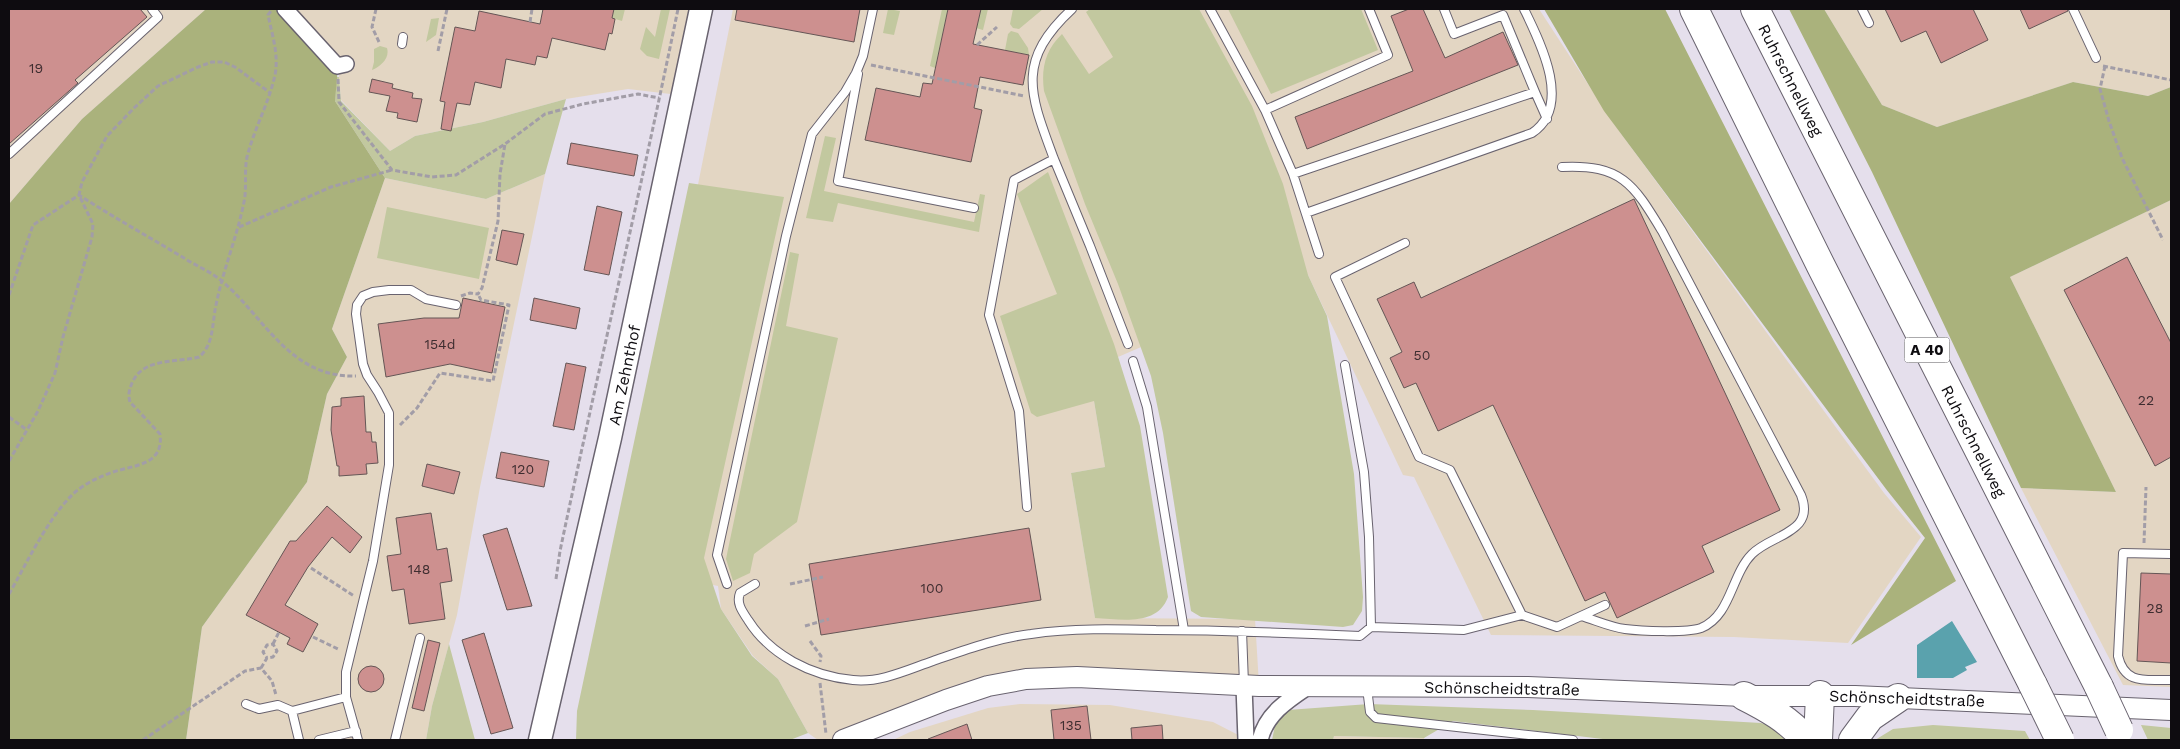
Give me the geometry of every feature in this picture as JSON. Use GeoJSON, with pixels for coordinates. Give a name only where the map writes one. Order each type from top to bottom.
{"type":"FeatureCollection","features":[{"type":"Feature","properties":{"kind":"highway"},"geometry":{"type":"LineString","coordinates":[[1694,9],[2060,740]]}},
{"type":"Feature","properties":{"kind":"highway","name":"Ruhrschnellweg"},"geometry":{"type":"LineString","coordinates":[[1755,9],[2099,687],[2121,735]]}},
{"type":"Feature","properties":{"kind":"highway"},"geometry":{"type":"LineString","coordinates":[[1818,740],[1829,695]]}},
{"type":"Feature","properties":{"kind":"highway"},"geometry":{"type":"LineString","coordinates":[[1829,695],[1838,740]]}},
{"type":"Feature","properties":{"kind":"highway"},"geometry":{"type":"LineString","coordinates":[[1744,696],[1777,714],[1796,728],[1806,740]]}},
{"type":"Feature","properties":{"kind":"highway"},"geometry":{"type":"LineString","coordinates":[[1853,740],[1870,717],[1898,698]]}},
{"type":"Feature","properties":{"kind":"main road","name":"Am Zehnthof"},"geometry":{"type":"LineString","coordinates":[[540,740],[610,438],[701,9]]}},
{"type":"Feature","properties":{"kind":"street"},"geometry":{"type":"LineString","coordinates":[[286,9],[342,65]]}},
{"type":"Feature","properties":{"kind":"street","name":"Schönscheidtstraße"},"geometry":{"type":"LineString","coordinates":[[843,740],[946,700],[988,686],[1026,679],[1092,677],[1244,686],[1586,689],[1744,696],[1829,695],[2171,710]]}},
{"type":"Feature","properties":{"kind":"street"},"geometry":{"type":"LineString","coordinates":[[1244,686],[1246,740]]}},
{"type":"Feature","properties":{"kind":"street"},"geometry":{"type":"LineString","coordinates":[[1260,740],[1262,731],[1270,717],[1284,702],[1310,686]]}},
{"type":"Feature","properties":{"kind":"lane"},"geometry":{"type":"LineString","coordinates":[[9,154],[158,17],[152,9]]}},
{"type":"Feature","properties":{"kind":"lane"},"geometry":{"type":"LineString","coordinates":[[873,9],[838,181],[974,208]]}},
{"type":"Feature","properties":{"kind":"lane"},"geometry":{"type":"LineString","coordinates":[[1072,9],[1047,36],[1040,50],[1032,81],[1033,98],[1054,158],[1128,344]]}},
{"type":"Feature","properties":{"kind":"lane"},"geometry":{"type":"LineString","coordinates":[[1210,9],[1264,110],[1293,174],[1319,254]]}},
{"type":"Feature","properties":{"kind":"lane"},"geometry":{"type":"LineString","coordinates":[[1264,110],[1388,55],[1369,9]]}},
{"type":"Feature","properties":{"kind":"lane"},"geometry":{"type":"LineString","coordinates":[[1444,9],[1454,34],[1502,15],[1547,119]]}},
{"type":"Feature","properties":{"kind":"lane"},"geometry":{"type":"LineString","coordinates":[[1306,213],[1532,133],[1542,127],[1547,119],[1551,99],[1548,66],[1542,47],[1524,9]]}},
{"type":"Feature","properties":{"kind":"lane"},"geometry":{"type":"LineString","coordinates":[[1862,9],[1869,23]]}},
{"type":"Feature","properties":{"kind":"lane"},"geometry":{"type":"LineString","coordinates":[[2073,9],[2096,58]]}},
{"type":"Feature","properties":{"kind":"lane"},"geometry":{"type":"LineString","coordinates":[[727,584],[716,555],[786,236],[812,134],[845,92],[861,62]]}},
{"type":"Feature","properties":{"kind":"lane"},"geometry":{"type":"LineString","coordinates":[[1293,174],[1535,92]]}},
{"type":"Feature","properties":{"kind":"lane"},"geometry":{"type":"LineString","coordinates":[[1026,506],[1019,410],[989,314],[1014,180],[1054,158]]}},
{"type":"Feature","properties":{"kind":"lane"},"geometry":{"type":"LineString","coordinates":[[1562,167],[1584,166],[1604,170],[1624,179],[1639,192],[1662,231],[1801,495],[1806,512],[1803,520],[1797,526],[1759,548],[1751,555],[1738,574],[1719,613],[1713,620],[1699,628],[1682,630],[1624,629],[1581,616]]}},
{"type":"Feature","properties":{"kind":"lane"},"geometry":{"type":"LineString","coordinates":[[1406,243],[1335,277],[1419,457],[1450,470],[1522,615]]}},
{"type":"Feature","properties":{"kind":"lane"},"geometry":{"type":"LineString","coordinates":[[358,740],[346,696],[346,672],[373,561],[384,503],[389,465],[389,413],[367,375],[356,314],[357,305],[363,296],[373,292],[411,290],[426,298],[456,305]]}},
{"type":"Feature","properties":{"kind":"lane"},"geometry":{"type":"LineString","coordinates":[[1133,361],[1147,408],[1184,630]]}},
{"type":"Feature","properties":{"kind":"lane"},"geometry":{"type":"LineString","coordinates":[[1345,365],[1364,472],[1370,537],[1371,627]]}},
{"type":"Feature","properties":{"kind":"lane"},"geometry":{"type":"LineString","coordinates":[[2171,554],[2123,553],[2118,656],[2120,665],[2132,678],[2171,680]]}},
{"type":"Feature","properties":{"kind":"lane"},"geometry":{"type":"LineString","coordinates":[[755,584],[740,593],[738,599],[740,607],[760,636],[781,656],[819,672],[852,680],[870,680],[890,676],[980,645],[1024,634],[1051,631],[1184,630],[1360,636],[1371,627],[1464,630],[1522,615],[1557,627],[1605,605]]}},
{"type":"Feature","properties":{"kind":"lane"},"geometry":{"type":"LineString","coordinates":[[1242,631],[1244,686]]}},
{"type":"Feature","properties":{"kind":"lane"},"geometry":{"type":"LineString","coordinates":[[395,740],[420,638]]}},
{"type":"Feature","properties":{"kind":"lane"},"geometry":{"type":"LineString","coordinates":[[1367,686],[1370,712],[1376,718],[1573,740]]}},
{"type":"Feature","properties":{"kind":"lane"},"geometry":{"type":"LineString","coordinates":[[246,704],[259,708],[278,705],[292,711],[346,696]]}},
{"type":"Feature","properties":{"kind":"lane"},"geometry":{"type":"LineString","coordinates":[[292,711],[299,740]]}},
{"type":"Feature","properties":{"kind":"lane"},"geometry":{"type":"LineString","coordinates":[[319,740],[356,731]]}},
{"type":"Feature","properties":{"kind":"path"},"geometry":{"type":"LineString","coordinates":[[9,594],[53,518],[72,493],[96,478],[142,464],[156,454],[160,448],[160,434],[133,407],[128,396],[133,379],[140,371],[150,365],[192,359],[199,357],[205,352],[209,343],[216,303],[239,227],[245,199],[244,177],[248,156],[265,108],[275,68],[274,44],[268,15],[273,9]]}},
{"type":"Feature","properties":{"kind":"path"},"geometry":{"type":"LineString","coordinates":[[376,9],[372,26],[379,42]]}},
{"type":"Feature","properties":{"kind":"path"},"geometry":{"type":"LineString","coordinates":[[438,51],[447,9]]}},
{"type":"Feature","properties":{"kind":"path"},"geometry":{"type":"LineString","coordinates":[[530,22],[532,9]]}},
{"type":"Feature","properties":{"kind":"path"},"geometry":{"type":"LineString","coordinates":[[556,585],[560,551],[580,454],[678,9]]}},
{"type":"Feature","properties":{"kind":"path"},"geometry":{"type":"LineString","coordinates":[[977,45],[997,27]]}},
{"type":"Feature","properties":{"kind":"path"},"geometry":{"type":"LineString","coordinates":[[2096,58],[2099,65],[2171,80]]}},
{"type":"Feature","properties":{"kind":"path"},"geometry":{"type":"LineString","coordinates":[[9,295],[33,225],[79,195],[85,176],[107,136],[134,108],[165,82],[212,62],[224,62],[235,67],[268,92]]}},
{"type":"Feature","properties":{"kind":"path"},"geometry":{"type":"LineString","coordinates":[[861,62],[1033,98]]}},
{"type":"Feature","properties":{"kind":"path"},"geometry":{"type":"LineString","coordinates":[[342,65],[339,102],[392,170]]}},
{"type":"Feature","properties":{"kind":"path"},"geometry":{"type":"LineString","coordinates":[[2105,66],[2100,89],[2109,121],[2122,158],[2163,240]]}},
{"type":"Feature","properties":{"kind":"path"},"geometry":{"type":"LineString","coordinates":[[239,227],[331,187],[392,170],[432,177],[456,175],[505,144],[545,114],[638,94],[659,98]]}},
{"type":"Feature","properties":{"kind":"path"},"geometry":{"type":"LineString","coordinates":[[478,294],[482,288],[498,221],[500,174],[505,144]]}},
{"type":"Feature","properties":{"kind":"path"},"geometry":{"type":"LineString","coordinates":[[79,195],[119,221],[223,281],[274,338],[311,366],[338,374],[367,375]]}},
{"type":"Feature","properties":{"kind":"path"},"geometry":{"type":"LineString","coordinates":[[9,461],[38,411],[55,373],[63,337],[92,237],[93,224],[79,195]]}},
{"type":"Feature","properties":{"kind":"path"},"geometry":{"type":"LineString","coordinates":[[456,305],[458,298],[462,295],[478,294]]}},
{"type":"Feature","properties":{"kind":"path"},"geometry":{"type":"LineString","coordinates":[[389,436],[417,408],[440,373],[493,381],[509,305],[481,300],[478,294]]}},
{"type":"Feature","properties":{"kind":"path"},"geometry":{"type":"LineString","coordinates":[[9,417],[27,430]]}},
{"type":"Feature","properties":{"kind":"path"},"geometry":{"type":"LineString","coordinates":[[2144,554],[2146,487]]}},
{"type":"Feature","properties":{"kind":"path"},"geometry":{"type":"LineString","coordinates":[[311,568],[363,602]]}},
{"type":"Feature","properties":{"kind":"path"},"geometry":{"type":"LineString","coordinates":[[790,584],[823,577]]}},
{"type":"Feature","properties":{"kind":"path"},"geometry":{"type":"LineString","coordinates":[[805,626],[830,619]]}},
{"type":"Feature","properties":{"kind":"path"},"geometry":{"type":"LineString","coordinates":[[273,644],[279,632]]}},
{"type":"Feature","properties":{"kind":"path"},"geometry":{"type":"LineString","coordinates":[[313,637],[349,655]]}},
{"type":"Feature","properties":{"kind":"path"},"geometry":{"type":"LineString","coordinates":[[810,641],[821,656],[819,672],[827,740]]}},
{"type":"Feature","properties":{"kind":"path"},"geometry":{"type":"LineString","coordinates":[[267,658],[273,657],[277,651],[273,644]]}},
{"type":"Feature","properties":{"kind":"path"},"geometry":{"type":"LineString","coordinates":[[267,658],[263,652],[267,645],[273,644]]}},
{"type":"Feature","properties":{"kind":"path"},"geometry":{"type":"LineString","coordinates":[[262,668],[267,658]]}},
{"type":"Feature","properties":{"kind":"path"},"geometry":{"type":"LineString","coordinates":[[262,668],[272,681],[278,705]]}},
{"type":"Feature","properties":{"kind":"path"},"geometry":{"type":"LineString","coordinates":[[143,740],[245,671],[262,668]]}},
{"type":"Feature","properties":{"kind":"shaded area"},"geometry":{"type":"Polygon","coordinates":[[[9,9],[206,9],[82,119],[9,204],[9,9]]]}},
{"type":"Feature","properties":{"kind":"shaded area"},"geometry":{"type":"Polygon","coordinates":[[[288,9],[697,9],[679,95],[628,89],[566,99],[483,122],[415,136],[390,151],[341,100],[338,66],[288,9]]]}},
{"type":"Feature","properties":{"kind":"shaded area"},"geometry":{"type":"Polygon","coordinates":[[[733,9],[1539,9],[1614,124],[1884,493],[1921,537],[1848,643],[1734,637],[1491,635],[1414,477],[1403,475],[1308,275],[1118,357],[1070,373],[1094,401],[1105,467],[1071,473],[1095,618],[1255,619],[1259,685],[1025,675],[838,740],[818,740],[808,733],[778,679],[753,656],[721,609],[718,586],[618,565],[660,375],[733,9]]]}},
{"type":"Feature","properties":{"kind":"shaded area"},"geometry":{"type":"Polygon","coordinates":[[[1824,9],[2171,9],[2171,87],[2148,96],[2073,82],[1937,127],[1882,105],[1824,9]]]}},
{"type":"Feature","properties":{"kind":"shaded area"},"geometry":{"type":"Polygon","coordinates":[[[545,174],[480,487],[457,615],[432,706],[426,740],[186,740],[202,627],[307,482],[327,394],[347,357],[332,329],[385,178],[486,199],[545,174]]]}},
{"type":"Feature","properties":{"kind":"shaded area"},"geometry":{"type":"Polygon","coordinates":[[[2171,200],[2171,687],[2123,685],[2021,488],[2116,492],[2010,277],[2171,200]]]}},
{"type":"Feature","properties":{"kind":"shaded area"},"geometry":{"type":"Polygon","coordinates":[[[1020,704],[1110,705],[1213,722],[1248,740],[893,740],[910,732],[988,708],[1020,704]]]}},
{"type":"Feature","properties":{"kind":"shaded area"},"geometry":{"type":"Polygon","coordinates":[[[1334,736],[1424,738],[1424,740],[1333,740],[1334,736]]]}},
{"type":"Feature","properties":{"kind":"green space"},"geometry":{"type":"Polygon","coordinates":[[[206,9],[283,9],[338,67],[335,101],[385,178],[332,329],[347,357],[327,394],[307,482],[202,627],[186,740],[9,740],[9,204],[82,119],[206,9]]]}},
{"type":"Feature","properties":{"kind":"green space"},"geometry":{"type":"Polygon","coordinates":[[[614,9],[625,9],[622,21],[612,18],[614,9]]]}},
{"type":"Feature","properties":{"kind":"green space"},"geometry":{"type":"Polygon","coordinates":[[[661,9],[670,9],[659,59],[647,56],[640,49],[646,27],[655,37],[661,9]]]}},
{"type":"Feature","properties":{"kind":"green space"},"geometry":{"type":"Polygon","coordinates":[[[888,9],[900,11],[894,35],[883,33],[888,9]]]}},
{"type":"Feature","properties":{"kind":"green space"},"geometry":{"type":"Polygon","coordinates":[[[942,9],[948,9],[935,68],[930,66],[942,9]]]}},
{"type":"Feature","properties":{"kind":"green space"},"geometry":{"type":"Polygon","coordinates":[[[981,9],[988,9],[983,30],[976,28],[981,9]]]}},
{"type":"Feature","properties":{"kind":"green space"},"geometry":{"type":"Polygon","coordinates":[[[1013,9],[1043,9],[1019,29],[1013,28],[1010,24],[1013,9]]]}},
{"type":"Feature","properties":{"kind":"green space"},"geometry":{"type":"Polygon","coordinates":[[[1090,9],[1199,9],[1252,106],[1283,184],[1308,275],[1327,316],[1354,474],[1363,597],[1362,611],[1353,625],[1343,627],[1201,617],[1191,611],[1163,433],[1151,376],[1044,91],[1043,75],[1048,53],[1062,34],[1089,74],[1113,57],[1086,12],[1090,9]]]}},
{"type":"Feature","properties":{"kind":"green space"},"geometry":{"type":"Polygon","coordinates":[[[1228,9],[1361,9],[1378,50],[1271,94],[1228,9]]]}},
{"type":"Feature","properties":{"kind":"green space"},"geometry":{"type":"Polygon","coordinates":[[[1544,9],[1665,9],[1956,581],[1851,645],[1925,538],[1886,489],[1604,111],[1544,9]]]}},
{"type":"Feature","properties":{"kind":"green space"},"geometry":{"type":"Polygon","coordinates":[[[1789,9],[1824,9],[1882,105],[1937,127],[2073,82],[2148,96],[2171,87],[2171,200],[2010,277],[2116,492],[2021,488],[1872,172],[1789,9]]]}},
{"type":"Feature","properties":{"kind":"green space"},"geometry":{"type":"Polygon","coordinates":[[[439,18],[436,35],[426,42],[431,19],[439,18]]]}},
{"type":"Feature","properties":{"kind":"green space"},"geometry":{"type":"Polygon","coordinates":[[[1011,31],[1018,33],[1028,48],[1029,55],[1005,50],[1008,34],[1011,31]]]}},
{"type":"Feature","properties":{"kind":"green space"},"geometry":{"type":"Polygon","coordinates":[[[380,46],[387,48],[386,58],[379,66],[372,70],[374,49],[380,46]]]}},
{"type":"Feature","properties":{"kind":"green space"},"geometry":{"type":"Polygon","coordinates":[[[336,77],[339,77],[341,101],[390,151],[415,136],[483,122],[566,99],[545,174],[486,199],[385,178],[335,101],[336,77]]]}},
{"type":"Feature","properties":{"kind":"green space"},"geometry":{"type":"Polygon","coordinates":[[[825,136],[836,138],[824,191],[974,222],[980,194],[985,195],[979,232],[838,203],[833,222],[806,218],[825,136]]]}},
{"type":"Feature","properties":{"kind":"green space"},"geometry":{"type":"Polygon","coordinates":[[[1048,172],[1114,344],[1140,426],[1168,597],[1163,607],[1147,617],[1126,620],[1095,618],[1071,473],[1105,467],[1094,401],[1037,417],[1031,413],[1000,316],[1057,294],[1017,194],[1048,172]]]}},
{"type":"Feature","properties":{"kind":"green space"},"geometry":{"type":"Polygon","coordinates":[[[689,183],[784,197],[704,558],[721,609],[752,656],[778,679],[808,733],[790,740],[576,740],[577,711],[689,183]]]}},
{"type":"Feature","properties":{"kind":"green space"},"geometry":{"type":"Polygon","coordinates":[[[387,207],[489,228],[479,279],[377,258],[387,207]]]}},
{"type":"Feature","properties":{"kind":"green space"},"geometry":{"type":"Polygon","coordinates":[[[790,252],[799,254],[786,326],[838,338],[797,522],[754,554],[750,573],[733,581],[726,559],[790,252]]]}},
{"type":"Feature","properties":{"kind":"green space"},"geometry":{"type":"Polygon","coordinates":[[[449,644],[475,740],[426,740],[432,706],[449,644]]]}},
{"type":"Feature","properties":{"kind":"green space"},"geometry":{"type":"Polygon","coordinates":[[[1369,704],[1533,710],[1761,723],[1773,727],[1791,740],[1611,740],[1453,721],[1424,738],[1334,736],[1333,740],[1272,740],[1276,721],[1288,710],[1369,704]]]}},
{"type":"Feature","properties":{"kind":"green space"},"geometry":{"type":"Polygon","coordinates":[[[1933,725],[2025,731],[2030,740],[1875,740],[1893,729],[1933,725]]]}},
{"type":"Feature","properties":{"kind":"green space"},"geometry":{"type":"Polygon","coordinates":[[[2141,725],[2171,728],[2171,740],[2148,740],[2141,725]]]}},
{"type":"Feature","properties":{"kind":"water"},"geometry":{"type":"Polygon","coordinates":[[[1952,621],[1977,662],[1965,667],[1967,670],[1953,678],[1917,678],[1917,645],[1952,621]]]}},
{"type":"Feature","properties":{"kind":"building"},"geometry":{"type":"Polygon","coordinates":[[[9,9],[140,9],[147,17],[75,80],[78,83],[9,144],[9,9]]]}},
{"type":"Feature","properties":{"kind":"building"},"geometry":{"type":"Polygon","coordinates":[[[543,9],[614,9],[612,18],[615,19],[612,34],[609,33],[605,50],[552,38],[547,58],[537,56],[535,65],[506,59],[501,88],[475,82],[470,105],[457,103],[451,131],[441,129],[445,102],[440,101],[455,27],[475,31],[479,11],[540,24],[543,9]]]}},
{"type":"Feature","properties":{"kind":"building"},"geometry":{"type":"Polygon","coordinates":[[[737,9],[860,9],[854,42],[735,20],[737,9]]]}},
{"type":"Feature","properties":{"kind":"building"},"geometry":{"type":"Polygon","coordinates":[[[948,9],[981,9],[973,44],[1029,55],[1023,85],[980,77],[974,108],[982,110],[971,162],[865,140],[876,88],[920,97],[923,83],[932,84],[948,9]]]}},
{"type":"Feature","properties":{"kind":"building"},"geometry":{"type":"Polygon","coordinates":[[[1409,9],[1423,9],[1445,58],[1503,32],[1518,65],[1307,149],[1295,117],[1413,71],[1391,16],[1409,9]]]}},
{"type":"Feature","properties":{"kind":"building"},"geometry":{"type":"Polygon","coordinates":[[[1885,9],[1973,9],[1988,40],[1941,63],[1926,31],[1901,42],[1885,9]]]}},
{"type":"Feature","properties":{"kind":"building"},"geometry":{"type":"Polygon","coordinates":[[[2020,9],[2067,9],[2068,11],[2029,29],[2020,9]]]}},
{"type":"Feature","properties":{"kind":"building"},"geometry":{"type":"Polygon","coordinates":[[[372,79],[393,84],[392,88],[413,93],[412,98],[422,99],[417,122],[397,118],[398,113],[386,111],[390,96],[369,92],[372,79]]]}},
{"type":"Feature","properties":{"kind":"building"},"geometry":{"type":"Polygon","coordinates":[[[571,143],[638,155],[634,176],[567,164],[571,143]]]}},
{"type":"Feature","properties":{"kind":"building"},"geometry":{"type":"Polygon","coordinates":[[[1634,199],[1780,510],[1702,546],[1714,572],[1617,618],[1605,592],[1585,601],[1493,405],[1438,431],[1416,383],[1404,388],[1390,358],[1402,352],[1377,299],[1414,282],[1421,298],[1634,199]]]}},
{"type":"Feature","properties":{"kind":"building"},"geometry":{"type":"Polygon","coordinates":[[[597,206],[622,212],[609,275],[584,270],[597,206]]]}},
{"type":"Feature","properties":{"kind":"building"},"geometry":{"type":"Polygon","coordinates":[[[502,230],[524,234],[517,265],[496,260],[502,230]]]}},
{"type":"Feature","properties":{"kind":"building"},"geometry":{"type":"Polygon","coordinates":[[[2127,257],[2171,343],[2171,457],[2155,466],[2064,290],[2127,257]]]}},
{"type":"Feature","properties":{"kind":"building"},"geometry":{"type":"Polygon","coordinates":[[[463,298],[505,307],[492,373],[450,364],[386,377],[378,324],[424,318],[459,318],[463,298]]]}},
{"type":"Feature","properties":{"kind":"building"},"geometry":{"type":"Polygon","coordinates":[[[534,298],[580,308],[576,329],[530,320],[534,298]]]}},
{"type":"Feature","properties":{"kind":"building"},"geometry":{"type":"Polygon","coordinates":[[[566,363],[586,367],[574,430],[553,426],[566,363]]]}},
{"type":"Feature","properties":{"kind":"building"},"geometry":{"type":"Polygon","coordinates":[[[364,396],[366,432],[371,432],[372,442],[376,442],[378,463],[366,464],[367,474],[339,476],[339,466],[337,466],[331,430],[332,407],[341,406],[341,398],[364,396]]]}},
{"type":"Feature","properties":{"kind":"building"},"geometry":{"type":"Polygon","coordinates":[[[501,452],[549,461],[544,487],[496,478],[501,452]]]}},
{"type":"Feature","properties":{"kind":"building"},"geometry":{"type":"Polygon","coordinates":[[[427,464],[460,472],[454,494],[422,486],[427,464]]]}},
{"type":"Feature","properties":{"kind":"building"},"geometry":{"type":"Polygon","coordinates":[[[327,506],[362,537],[350,553],[332,537],[308,567],[285,605],[318,624],[303,652],[287,644],[290,638],[246,615],[290,541],[296,541],[327,506]]]}},
{"type":"Feature","properties":{"kind":"building"},"geometry":{"type":"Polygon","coordinates":[[[431,513],[437,550],[447,548],[452,581],[440,583],[445,619],[409,624],[404,589],[392,591],[387,556],[401,554],[396,518],[431,513]]]}},
{"type":"Feature","properties":{"kind":"building"},"geometry":{"type":"Polygon","coordinates":[[[507,528],[532,606],[507,610],[483,535],[507,528]]]}},
{"type":"Feature","properties":{"kind":"building"},"geometry":{"type":"Polygon","coordinates":[[[1029,528],[1041,600],[821,635],[809,564],[1029,528]]]}},
{"type":"Feature","properties":{"kind":"building"},"geometry":{"type":"Polygon","coordinates":[[[2141,573],[2171,574],[2171,663],[2137,661],[2141,573]]]}},
{"type":"Feature","properties":{"kind":"building"},"geometry":{"type":"Polygon","coordinates":[[[484,633],[513,728],[491,734],[462,640],[484,633]]]}},
{"type":"Feature","properties":{"kind":"building"},"geometry":{"type":"Polygon","coordinates":[[[428,640],[440,643],[424,711],[412,708],[428,640]]]}},
{"type":"Feature","properties":{"kind":"building"},"geometry":{"type":"Polygon","coordinates":[[[371,666],[380,670],[384,679],[380,688],[371,692],[362,688],[358,679],[362,670],[371,666]]]}},
{"type":"Feature","properties":{"kind":"building"},"geometry":{"type":"Polygon","coordinates":[[[1087,706],[1091,740],[1054,740],[1051,710],[1087,706]]]}},
{"type":"Feature","properties":{"kind":"building"},"geometry":{"type":"Polygon","coordinates":[[[967,724],[972,740],[928,740],[928,739],[967,724]]]}},
{"type":"Feature","properties":{"kind":"building"},"geometry":{"type":"Polygon","coordinates":[[[1162,725],[1163,740],[1132,740],[1131,728],[1162,725]]]}}]}
